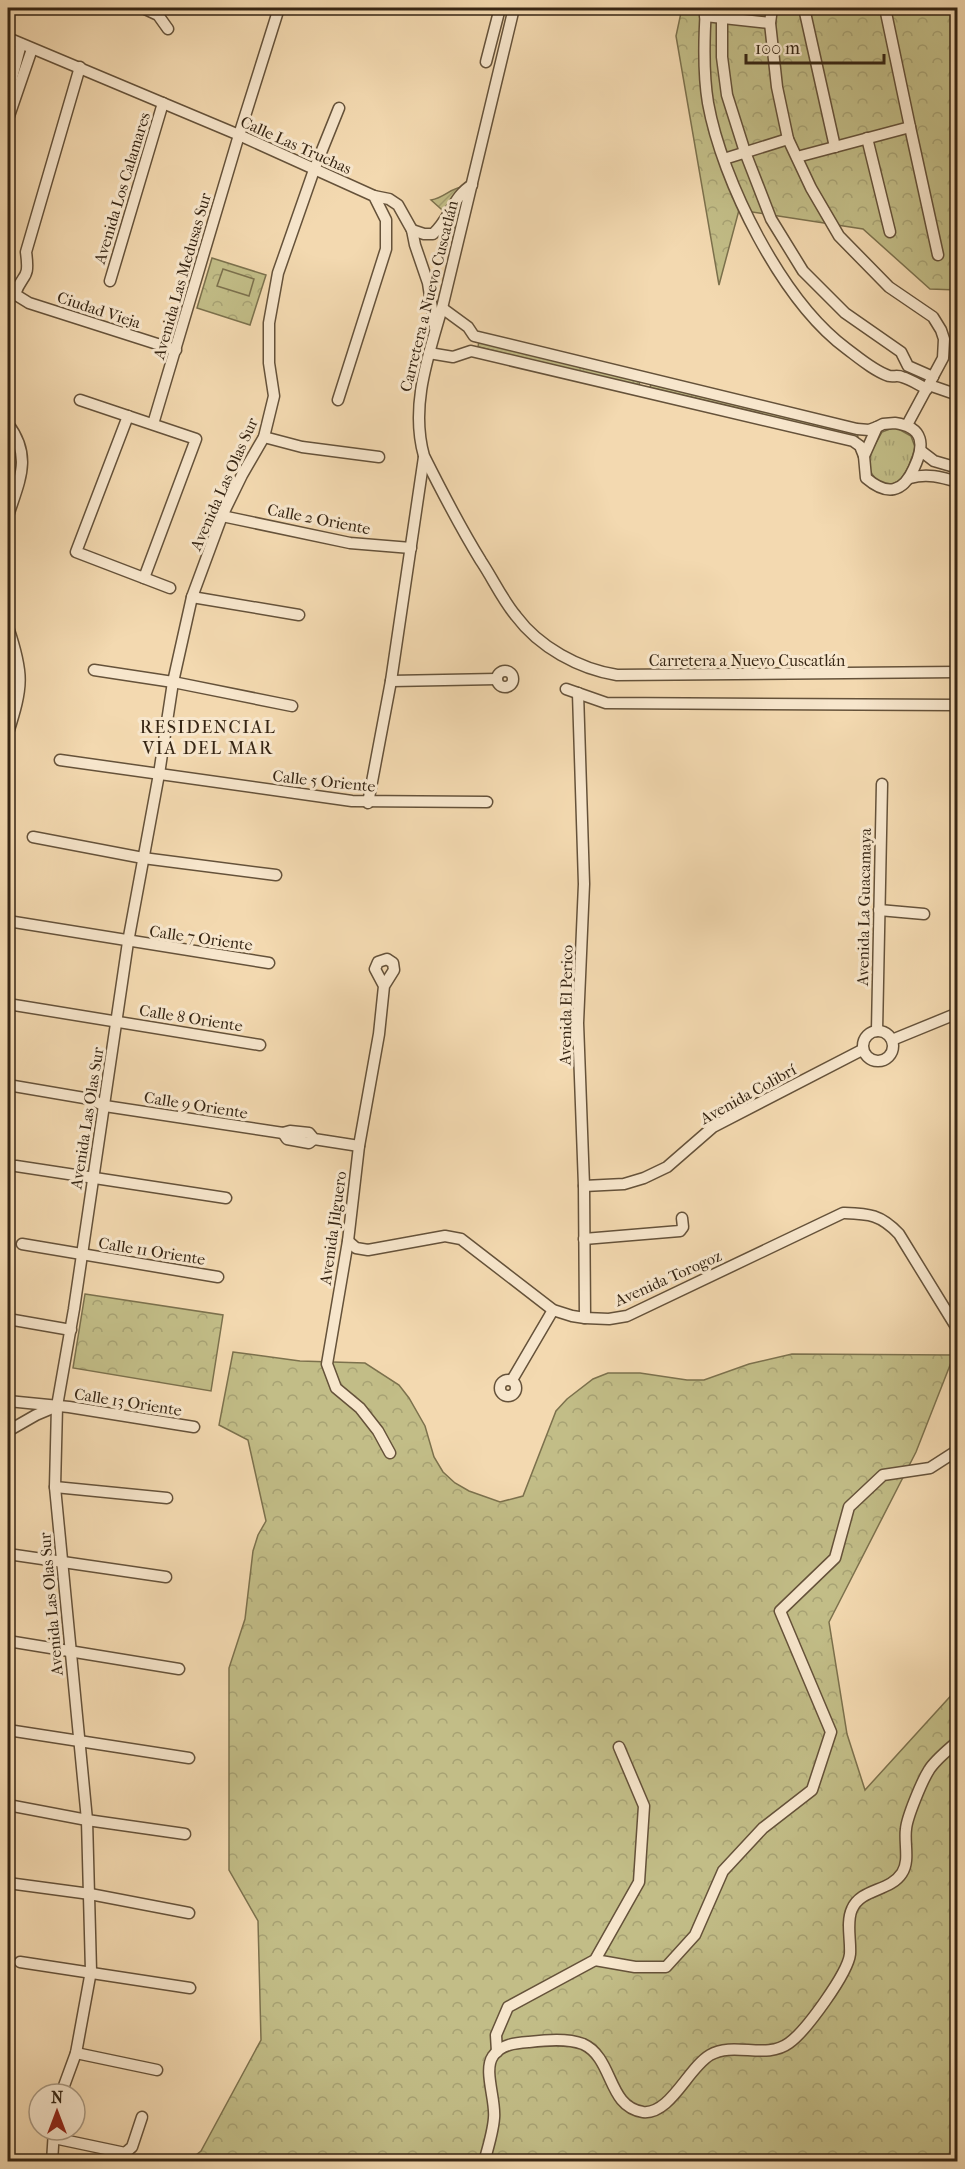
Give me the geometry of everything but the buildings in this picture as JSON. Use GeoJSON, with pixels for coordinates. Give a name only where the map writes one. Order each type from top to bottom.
{"type":"FeatureCollection","features":[{"type":"Feature","properties":{"kind":"street"},"geometry":{"type":"LineString","coordinates":[[142,8],[158,15],[168,29]]}},
{"type":"Feature","properties":{"kind":"street","name":"Avenida Las Medusas Sur"},"geometry":{"type":"LineString","coordinates":[[153,424],[279,8]]}},
{"type":"Feature","properties":{"kind":"street"},"geometry":{"type":"LineString","coordinates":[[486,62],[500,8]]}},
{"type":"Feature","properties":{"kind":"street","name":"Carretera a Nuevo Cuscatlán"},"geometry":{"type":"LineString","coordinates":[[514,8],[442,308],[429,353],[417,418],[424,456],[462,531],[516,617],[553,649],[584,666],[629,676],[957,672]]}},
{"type":"Feature","properties":{"kind":"street"},"geometry":{"type":"LineString","coordinates":[[772,8],[770,23],[777,87],[789,139],[811,188],[839,236],[889,287],[933,317],[944,339],[943,358],[907,425]]}},
{"type":"Feature","properties":{"kind":"street"},"geometry":{"type":"LineString","coordinates":[[804,8],[834,147]]}},
{"type":"Feature","properties":{"kind":"street"},"geometry":{"type":"LineString","coordinates":[[885,8],[938,255]]}},
{"type":"Feature","properties":{"kind":"street"},"geometry":{"type":"LineString","coordinates":[[770,23],[722,12],[706,12],[705,59],[708,103],[724,159],[759,239],[786,283],[820,325],[844,347],[877,370],[890,376],[902,376],[957,395]]}},
{"type":"Feature","properties":{"kind":"street"},"geometry":{"type":"LineString","coordinates":[[722,12],[722,57],[728,95],[745,152],[771,219],[802,271],[845,313],[901,352],[908,366],[929,384]]}},
{"type":"Feature","properties":{"kind":"street","name":"Calle Las Truchas"},"geometry":{"type":"LineString","coordinates":[[8,38],[239,135],[374,196],[389,199],[398,205],[412,230],[428,283],[436,331]]}},
{"type":"Feature","properties":{"kind":"street"},"geometry":{"type":"LineString","coordinates":[[8,93],[11,69],[26,46]]}},
{"type":"Feature","properties":{"kind":"street"},"geometry":{"type":"LineString","coordinates":[[8,119],[26,46]]}},
{"type":"Feature","properties":{"kind":"street"},"geometry":{"type":"LineString","coordinates":[[11,292],[27,275],[26,252],[80,68]]}},
{"type":"Feature","properties":{"kind":"street","name":"Avenida Los Calamares"},"geometry":{"type":"LineString","coordinates":[[110,281],[163,103]]}},
{"type":"Feature","properties":{"kind":"street","name":"Avenida Las Olas Sur"},"geometry":{"type":"LineString","coordinates":[[65,2082],[76,2053],[91,1971],[87,1820],[55,1487],[57,1406],[105,1106],[128,942],[159,774],[173,682],[192,597],[222,516],[264,437],[274,396],[269,363],[269,323],[278,273],[314,170],[339,108]]}},
{"type":"Feature","properties":{"kind":"street"},"geometry":{"type":"LineString","coordinates":[[797,157],[910,127]]}},
{"type":"Feature","properties":{"kind":"street"},"geometry":{"type":"LineString","coordinates":[[867,138],[890,232]]}},
{"type":"Feature","properties":{"kind":"street"},"geometry":{"type":"LineString","coordinates":[[724,159],[789,139]]}},
{"type":"Feature","properties":{"kind":"street"},"geometry":{"type":"LineString","coordinates":[[412,230],[434,234],[451,211],[461,191],[472,185]]}},
{"type":"Feature","properties":{"kind":"street"},"geometry":{"type":"LineString","coordinates":[[338,400],[386,249],[386,220],[374,196]]}},
{"type":"Feature","properties":{"kind":"street"},"geometry":{"type":"LineString","coordinates":[[786,283],[802,271]]}},
{"type":"Feature","properties":{"kind":"street","name":"Ciudad Vieja"},"geometry":{"type":"LineString","coordinates":[[11,292],[29,303],[176,350]]}},
{"type":"Feature","properties":{"kind":"street"},"geometry":{"type":"LineString","coordinates":[[442,308],[468,327],[474,336],[471,351]]}},
{"type":"Feature","properties":{"kind":"street"},"geometry":{"type":"LineString","coordinates":[[429,353],[453,357],[471,351],[853,441],[860,446],[864,456],[866,478],[874,485],[884,489],[895,489],[910,478],[921,451],[919,438],[907,425],[889,423],[869,430],[857,429],[474,336]]}},
{"type":"Feature","properties":{"kind":"street"},"geometry":{"type":"LineString","coordinates":[[902,376],[908,366]]}},
{"type":"Feature","properties":{"kind":"street"},"geometry":{"type":"LineString","coordinates":[[645,392],[649,378]]}},
{"type":"Feature","properties":{"kind":"street"},"geometry":{"type":"LineString","coordinates":[[80,400],[196,439],[144,578]]}},
{"type":"Feature","properties":{"kind":"street"},"geometry":{"type":"LineString","coordinates":[[128,416],[76,552],[170,588]]}},
{"type":"Feature","properties":{"kind":"street"},"geometry":{"type":"LineString","coordinates":[[8,424],[17,437],[22,453],[22,470],[8,516]]}},
{"type":"Feature","properties":{"kind":"street"},"geometry":{"type":"LineString","coordinates":[[864,456],[877,427]]}},
{"type":"Feature","properties":{"kind":"street"},"geometry":{"type":"LineString","coordinates":[[264,437],[302,447],[379,457]]}},
{"type":"Feature","properties":{"kind":"street"},"geometry":{"type":"LineString","coordinates":[[921,451],[934,461],[957,468]]}},
{"type":"Feature","properties":{"kind":"street"},"geometry":{"type":"LineString","coordinates":[[368,803],[391,681],[424,456]]}},
{"type":"Feature","properties":{"kind":"street"},"geometry":{"type":"LineString","coordinates":[[910,478],[933,475],[957,482]]}},
{"type":"Feature","properties":{"kind":"street","name":"Calle 2 Oriente"},"geometry":{"type":"LineString","coordinates":[[222,516],[350,543],[411,548]]}},
{"type":"Feature","properties":{"kind":"street"},"geometry":{"type":"LineString","coordinates":[[192,597],[299,615]]}},
{"type":"Feature","properties":{"kind":"street"},"geometry":{"type":"LineString","coordinates":[[8,627],[20,669],[21,689],[8,733]]}},
{"type":"Feature","properties":{"kind":"street"},"geometry":{"type":"LineString","coordinates":[[94,670],[173,682],[292,706]]}},
{"type":"Feature","properties":{"kind":"street"},"geometry":{"type":"LineString","coordinates":[[391,681],[497,679]]}},
{"type":"Feature","properties":{"kind":"street"},"geometry":{"type":"LineString","coordinates":[[566,689],[606,703],[957,705]]}},
{"type":"Feature","properties":{"kind":"street","name":"Avenida El Perico"},"geometry":{"type":"LineString","coordinates":[[578,693],[584,884],[578,1023],[584,1186],[585,1318]]}},
{"type":"Feature","properties":{"kind":"street","name":"Calle 5 Oriente"},"geometry":{"type":"LineString","coordinates":[[60,760],[368,803],[487,802]]}},
{"type":"Feature","properties":{"kind":"street","name":"Avenida La Guacamaya"},"geometry":{"type":"LineString","coordinates":[[877,1031],[882,784]]}},
{"type":"Feature","properties":{"kind":"street"},"geometry":{"type":"LineString","coordinates":[[33,837],[143,858],[276,875]]}},
{"type":"Feature","properties":{"kind":"street"},"geometry":{"type":"LineString","coordinates":[[879,910],[924,914]]}},
{"type":"Feature","properties":{"kind":"street","name":"Calle 7 Oriente"},"geometry":{"type":"LineString","coordinates":[[8,921],[269,963]]}},
{"type":"Feature","properties":{"kind":"street","name":"Avenida Jilguero"},"geometry":{"type":"LineString","coordinates":[[384,987],[379,1034],[359,1146],[348,1241],[327,1364],[336,1388],[360,1408],[378,1431],[390,1453]]}},
{"type":"Feature","properties":{"kind":"street","name":"Calle 8 Oriente"},"geometry":{"type":"LineString","coordinates":[[8,1004],[260,1045]]}},
{"type":"Feature","properties":{"kind":"street"},"geometry":{"type":"LineString","coordinates":[[892,1040],[957,1013]]}},
{"type":"Feature","properties":{"kind":"street"},"geometry":{"type":"LineString","coordinates":[[877,1031],[886,1033],[892,1040],[892,1050],[882,1061],[877,1062],[868,1058],[862,1050],[865,1037],[877,1031]]}},
{"type":"Feature","properties":{"kind":"street","name":"Avenida Colibrí"},"geometry":{"type":"LineString","coordinates":[[584,1186],[624,1184],[659,1171],[667,1167],[713,1127],[862,1050]]}},
{"type":"Feature","properties":{"kind":"street","name":"Calle 9 Oriente"},"geometry":{"type":"LineString","coordinates":[[8,1085],[90,1099],[105,1106],[283,1134],[287,1139],[297,1142],[309,1143],[314,1139],[359,1146]]}},
{"type":"Feature","properties":{"kind":"street"},"geometry":{"type":"LineString","coordinates":[[16,1166],[226,1198]]}},
{"type":"Feature","properties":{"kind":"street","name":"Avenida Torogoz"},"geometry":{"type":"LineString","coordinates":[[348,1241],[356,1248],[368,1250],[445,1236],[461,1239],[552,1310],[572,1316],[609,1319],[627,1316],[843,1213],[869,1214],[887,1222],[899,1234],[957,1330]]}},
{"type":"Feature","properties":{"kind":"street"},"geometry":{"type":"LineString","coordinates":[[584,1239],[680,1232],[683,1227],[682,1218]]}},
{"type":"Feature","properties":{"kind":"street","name":"Calle 11 Oriente"},"geometry":{"type":"LineString","coordinates":[[22,1245],[218,1276]]}},
{"type":"Feature","properties":{"kind":"street"},"geometry":{"type":"LineString","coordinates":[[512,1380],[552,1310]]}},
{"type":"Feature","properties":{"kind":"street"},"geometry":{"type":"LineString","coordinates":[[8,1319],[70,1330]]}},
{"type":"Feature","properties":{"kind":"street","name":"Calle 13 Oriente"},"geometry":{"type":"LineString","coordinates":[[8,1401],[57,1406],[194,1427]]}},
{"type":"Feature","properties":{"kind":"street"},"geometry":{"type":"LineString","coordinates":[[8,1431],[57,1406]]}},
{"type":"Feature","properties":{"kind":"street"},"geometry":{"type":"LineString","coordinates":[[595,1960],[635,1967],[666,1967],[695,1935],[723,1871],[763,1828],[812,1790],[831,1732],[780,1611],[835,1558],[849,1507],[883,1476],[930,1468],[957,1450]]}},
{"type":"Feature","properties":{"kind":"street"},"geometry":{"type":"LineString","coordinates":[[55,1487],[167,1498]]}},
{"type":"Feature","properties":{"kind":"street"},"geometry":{"type":"LineString","coordinates":[[8,1554],[62,1560],[166,1577]]}},
{"type":"Feature","properties":{"kind":"street"},"geometry":{"type":"LineString","coordinates":[[8,1641],[179,1669]]}},
{"type":"Feature","properties":{"kind":"street"},"geometry":{"type":"LineString","coordinates":[[8,1730],[189,1758]]}},
{"type":"Feature","properties":{"kind":"street"},"geometry":{"type":"LineString","coordinates":[[483,2162],[495,2119],[495,2100],[488,2072],[492,2056],[504,2045],[550,2040],[582,2044],[602,2060],[615,2092],[622,2101],[634,2110],[647,2113],[658,2110],[667,2103],[692,2072],[709,2056],[735,2049],[759,2051],[778,2048],[789,2043],[807,2023],[844,1972],[850,1953],[850,1911],[855,1903],[871,1892],[896,1881],[904,1869],[907,1819],[929,1769],[957,1741]]}},
{"type":"Feature","properties":{"kind":"street"},"geometry":{"type":"LineString","coordinates":[[497,2052],[496,2035],[508,2007],[595,1960],[639,1882],[644,1806],[619,1747]]}},
{"type":"Feature","properties":{"kind":"street"},"geometry":{"type":"LineString","coordinates":[[8,1805],[87,1820],[185,1834]]}},
{"type":"Feature","properties":{"kind":"street"},"geometry":{"type":"LineString","coordinates":[[8,1883],[90,1894],[189,1912]]}},
{"type":"Feature","properties":{"kind":"street"},"geometry":{"type":"LineString","coordinates":[[20,1962],[91,1971],[190,1988]]}},
{"type":"Feature","properties":{"kind":"street"},"geometry":{"type":"LineString","coordinates":[[76,2053],[157,2070]]}},
{"type":"Feature","properties":{"kind":"street"},"geometry":{"type":"LineString","coordinates":[[84,2142],[125,2153],[132,2147],[142,2117]]}},
{"type":"Feature","properties":{"kind":"street"},"geometry":{"type":"LineString","coordinates":[[52,2162],[53,2142]]}},
{"type":"Feature","properties":{"kind":"green space"},"geometry":{"type":"Polygon","coordinates":[[[682,8],[957,8],[957,290],[930,289],[863,229],[739,210],[719,285],[676,36],[682,8]]]}},
{"type":"Feature","properties":{"kind":"green space"},"geometry":{"type":"Polygon","coordinates":[[[466,186],[456,230],[450,217],[431,200],[466,186]]]}},
{"type":"Feature","properties":{"kind":"green space"},"geometry":{"type":"Polygon","coordinates":[[[212,258],[266,275],[250,325],[197,308],[212,258]]]}},
{"type":"Feature","properties":{"kind":"green space"},"geometry":{"type":"Polygon","coordinates":[[[223,269],[254,279],[249,296],[217,286],[223,269]]]}},
{"type":"Feature","properties":{"kind":"green space"},"geometry":{"type":"Polygon","coordinates":[[[479,341],[640,380],[639,386],[478,347],[479,341]]]}},
{"type":"Feature","properties":{"kind":"green space"},"geometry":{"type":"Polygon","coordinates":[[[651,383],[857,433],[858,437],[650,389],[651,383]]]}},
{"type":"Feature","properties":{"kind":"green space"},"geometry":{"type":"Polygon","coordinates":[[[895,427],[911,436],[915,447],[904,475],[892,484],[881,483],[872,475],[868,464],[869,458],[882,432],[895,427]]]}},
{"type":"Feature","properties":{"kind":"green space"},"geometry":{"type":"Polygon","coordinates":[[[85,1294],[223,1315],[211,1391],[73,1368],[85,1294]]]}},
{"type":"Feature","properties":{"kind":"green space"},"geometry":{"type":"Polygon","coordinates":[[[233,1352],[300,1361],[365,1363],[399,1385],[409,1398],[425,1426],[434,1457],[443,1472],[455,1483],[469,1491],[500,1502],[523,1496],[556,1411],[567,1399],[593,1379],[608,1373],[640,1373],[687,1380],[704,1380],[749,1364],[792,1354],[954,1355],[916,1452],[829,1622],[847,1734],[865,1790],[957,1689],[957,2161],[187,2162],[201,2151],[261,2040],[258,1921],[229,1870],[229,1668],[245,1619],[253,1551],[266,1521],[248,1440],[219,1425],[233,1352]]]}},
{"type":"Feature","properties":{"kind":"district","name":"RESIDENCIAL VIA DEL MAR"},"geometry":{"type":"Point","coordinates":[208,737]}}]}
